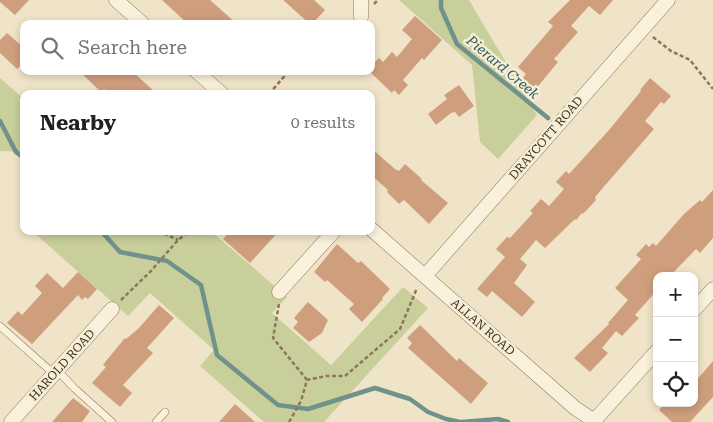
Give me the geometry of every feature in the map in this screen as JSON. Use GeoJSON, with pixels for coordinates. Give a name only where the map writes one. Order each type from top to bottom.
{"type":"FeatureCollection","features":[{"type":"Feature","properties":{"kind":"street"},"geometry":{"type":"LineString","coordinates":[[116,0],[138,20]]}},
{"type":"Feature","properties":{"kind":"street"},"geometry":{"type":"LineString","coordinates":[[361,0],[362,17]]}},
{"type":"Feature","properties":{"kind":"street","name":"DRAYCOTT ROAD"},"geometry":{"type":"LineString","coordinates":[[424,276],[668,0]]}},
{"type":"Feature","properties":{"kind":"street"},"geometry":{"type":"LineString","coordinates":[[201,75],[217,90]]}},
{"type":"Feature","properties":{"kind":"street","name":"ALLAN ROAD"},"geometry":{"type":"LineString","coordinates":[[375,233],[575,408],[594,422]]}},
{"type":"Feature","properties":{"kind":"street"},"geometry":{"type":"LineString","coordinates":[[279,292],[330,235]]}},
{"type":"Feature","properties":{"kind":"street"},"geometry":{"type":"LineString","coordinates":[[698,306],[713,289]]}},
{"type":"Feature","properties":{"kind":"street","name":"HAROLD ROAD"},"geometry":{"type":"LineString","coordinates":[[11,422],[112,309]]}},
{"type":"Feature","properties":{"kind":"street"},"geometry":{"type":"LineString","coordinates":[[594,422],[653,356]]}},
{"type":"Feature","properties":{"kind":"lane"},"geometry":{"type":"LineString","coordinates":[[0,326],[112,422]]}},
{"type":"Feature","properties":{"kind":"lane"},"geometry":{"type":"LineString","coordinates":[[156,422],[165,412]]}},
{"type":"Feature","properties":{"kind":"path"},"geometry":{"type":"LineString","coordinates":[[642,30],[671,51],[690,60],[713,89]]}},
{"type":"Feature","properties":{"kind":"path"},"geometry":{"type":"LineString","coordinates":[[272,90],[285,75]]}},
{"type":"Feature","properties":{"kind":"path"},"geometry":{"type":"LineString","coordinates":[[167,235],[178,240]]}},
{"type":"Feature","properties":{"kind":"path"},"geometry":{"type":"LineString","coordinates":[[112,309],[185,235]]}},
{"type":"Feature","properties":{"kind":"path"},"geometry":{"type":"LineString","coordinates":[[307,380],[326,376],[345,376],[400,329],[417,288]]}},
{"type":"Feature","properties":{"kind":"path"},"geometry":{"type":"LineString","coordinates":[[279,292],[279,311],[273,338],[307,380]]}},
{"type":"Feature","properties":{"kind":"path"},"geometry":{"type":"LineString","coordinates":[[289,422],[301,401],[307,380]]}},
{"type":"Feature","properties":{"kind":"green space"},"geometry":{"type":"Polygon","coordinates":[[[399,0],[469,0],[537,115],[498,159],[480,142],[472,65],[399,0]]]}},
{"type":"Feature","properties":{"kind":"green space"},"geometry":{"type":"Polygon","coordinates":[[[0,78],[20,96],[20,152],[0,151],[0,78]]]}},
{"type":"Feature","properties":{"kind":"green space"},"geometry":{"type":"Polygon","coordinates":[[[37,235],[216,235],[287,297],[272,313],[331,365],[403,287],[428,308],[324,422],[264,422],[200,366],[214,350],[150,293],[128,316],[37,235]]]}},
{"type":"Feature","properties":{"kind":"building"},"geometry":{"type":"Polygon","coordinates":[[[0,0],[29,0],[15,15],[0,0]]]}},
{"type":"Feature","properties":{"kind":"building"},"geometry":{"type":"Polygon","coordinates":[[[162,0],[210,0],[232,20],[184,20],[162,0]]]}},
{"type":"Feature","properties":{"kind":"building"},"geometry":{"type":"Polygon","coordinates":[[[283,0],[314,0],[325,10],[316,20],[306,20],[283,0]]]}},
{"type":"Feature","properties":{"kind":"building"},"geometry":{"type":"Polygon","coordinates":[[[570,0],[613,0],[600,15],[589,6],[571,26],[578,32],[554,59],[558,62],[535,90],[522,79],[526,74],[518,67],[553,26],[548,22],[570,0]]]}},
{"type":"Feature","properties":{"kind":"building"},"geometry":{"type":"Polygon","coordinates":[[[415,16],[442,40],[424,60],[422,58],[403,80],[408,85],[399,95],[394,90],[392,93],[373,75],[375,75],[375,62],[379,58],[383,62],[392,52],[397,57],[412,39],[402,30],[415,16]]]}},
{"type":"Feature","properties":{"kind":"building"},"geometry":{"type":"Polygon","coordinates":[[[7,33],[20,44],[20,66],[17,69],[0,53],[0,40],[7,33]]]}},
{"type":"Feature","properties":{"kind":"building"},"geometry":{"type":"Polygon","coordinates":[[[83,75],[136,75],[153,90],[104,89],[99,90],[83,75]]]}},
{"type":"Feature","properties":{"kind":"building"},"geometry":{"type":"Polygon","coordinates":[[[650,78],[671,96],[664,104],[661,102],[645,121],[654,129],[595,197],[596,200],[583,214],[575,219],[545,248],[536,240],[520,259],[527,265],[514,283],[535,302],[522,317],[492,291],[487,297],[477,289],[505,257],[496,249],[507,237],[510,238],[533,213],[530,211],[541,199],[549,206],[564,189],[556,182],[566,171],[569,174],[609,130],[650,78]]]}},
{"type":"Feature","properties":{"kind":"building"},"geometry":{"type":"Polygon","coordinates":[[[459,85],[474,106],[459,117],[455,112],[451,113],[436,125],[428,114],[447,99],[444,95],[459,85]]]}},
{"type":"Feature","properties":{"kind":"building"},"geometry":{"type":"Polygon","coordinates":[[[375,152],[399,171],[405,164],[448,203],[429,224],[404,200],[399,204],[387,192],[388,190],[375,179],[375,152]]]}},
{"type":"Feature","properties":{"kind":"building"},"geometry":{"type":"Polygon","coordinates":[[[713,190],[713,238],[700,253],[696,249],[674,272],[653,272],[653,295],[635,315],[639,318],[622,336],[616,331],[602,348],[608,353],[590,372],[574,358],[609,324],[628,300],[615,288],[641,259],[636,255],[646,244],[649,247],[653,243],[656,246],[684,214],[700,200],[702,202],[713,190]]]}},
{"type":"Feature","properties":{"kind":"building"},"geometry":{"type":"Polygon","coordinates":[[[227,235],[275,235],[250,263],[223,239],[227,235]]]}},
{"type":"Feature","properties":{"kind":"building"},"geometry":{"type":"Polygon","coordinates":[[[337,244],[358,263],[361,261],[390,289],[362,322],[349,309],[354,304],[327,280],[325,282],[314,272],[337,244]]]}},
{"type":"Feature","properties":{"kind":"building"},"geometry":{"type":"Polygon","coordinates":[[[78,272],[97,289],[88,299],[85,297],[82,300],[78,295],[32,344],[7,323],[18,311],[22,315],[42,293],[35,286],[47,273],[63,288],[78,272]]]}},
{"type":"Feature","properties":{"kind":"building"},"geometry":{"type":"Polygon","coordinates":[[[308,302],[328,320],[322,333],[309,342],[293,328],[298,322],[294,318],[308,302]]]}},
{"type":"Feature","properties":{"kind":"building"},"geometry":{"type":"Polygon","coordinates":[[[159,305],[174,318],[147,348],[153,353],[123,385],[132,393],[120,407],[92,383],[106,367],[103,365],[125,338],[139,328],[159,305]]]}},
{"type":"Feature","properties":{"kind":"building"},"geometry":{"type":"Polygon","coordinates":[[[420,325],[457,361],[459,358],[488,383],[471,404],[408,348],[412,343],[407,338],[420,325]]]}},
{"type":"Feature","properties":{"kind":"building"},"geometry":{"type":"Polygon","coordinates":[[[713,361],[713,397],[690,422],[672,422],[659,410],[662,407],[698,407],[698,378],[713,361]]]}},
{"type":"Feature","properties":{"kind":"building"},"geometry":{"type":"Polygon","coordinates":[[[73,398],[90,411],[82,422],[52,422],[73,398]]]}},
{"type":"Feature","properties":{"kind":"building"},"geometry":{"type":"Polygon","coordinates":[[[235,404],[255,422],[219,422],[235,404]]]}},
{"type":"Feature","properties":{"kind":"waterway","name":"Pierard Creek"},"geometry":{"type":"LineString","coordinates":[[441,0],[441,8],[457,44],[548,118]]}},
{"type":"Feature","properties":{"kind":"waterway"},"geometry":{"type":"LineString","coordinates":[[0,121],[16,152],[20,155]]}},
{"type":"Feature","properties":{"kind":"waterway"},"geometry":{"type":"LineString","coordinates":[[105,235],[120,252],[167,261],[201,285],[217,355],[278,405],[308,409],[375,388],[410,399],[428,412],[460,422]]}},
{"type":"Feature","properties":{"kind":"waterway"},"geometry":{"type":"LineString","coordinates":[[462,422],[498,419],[508,422]]}}]}
